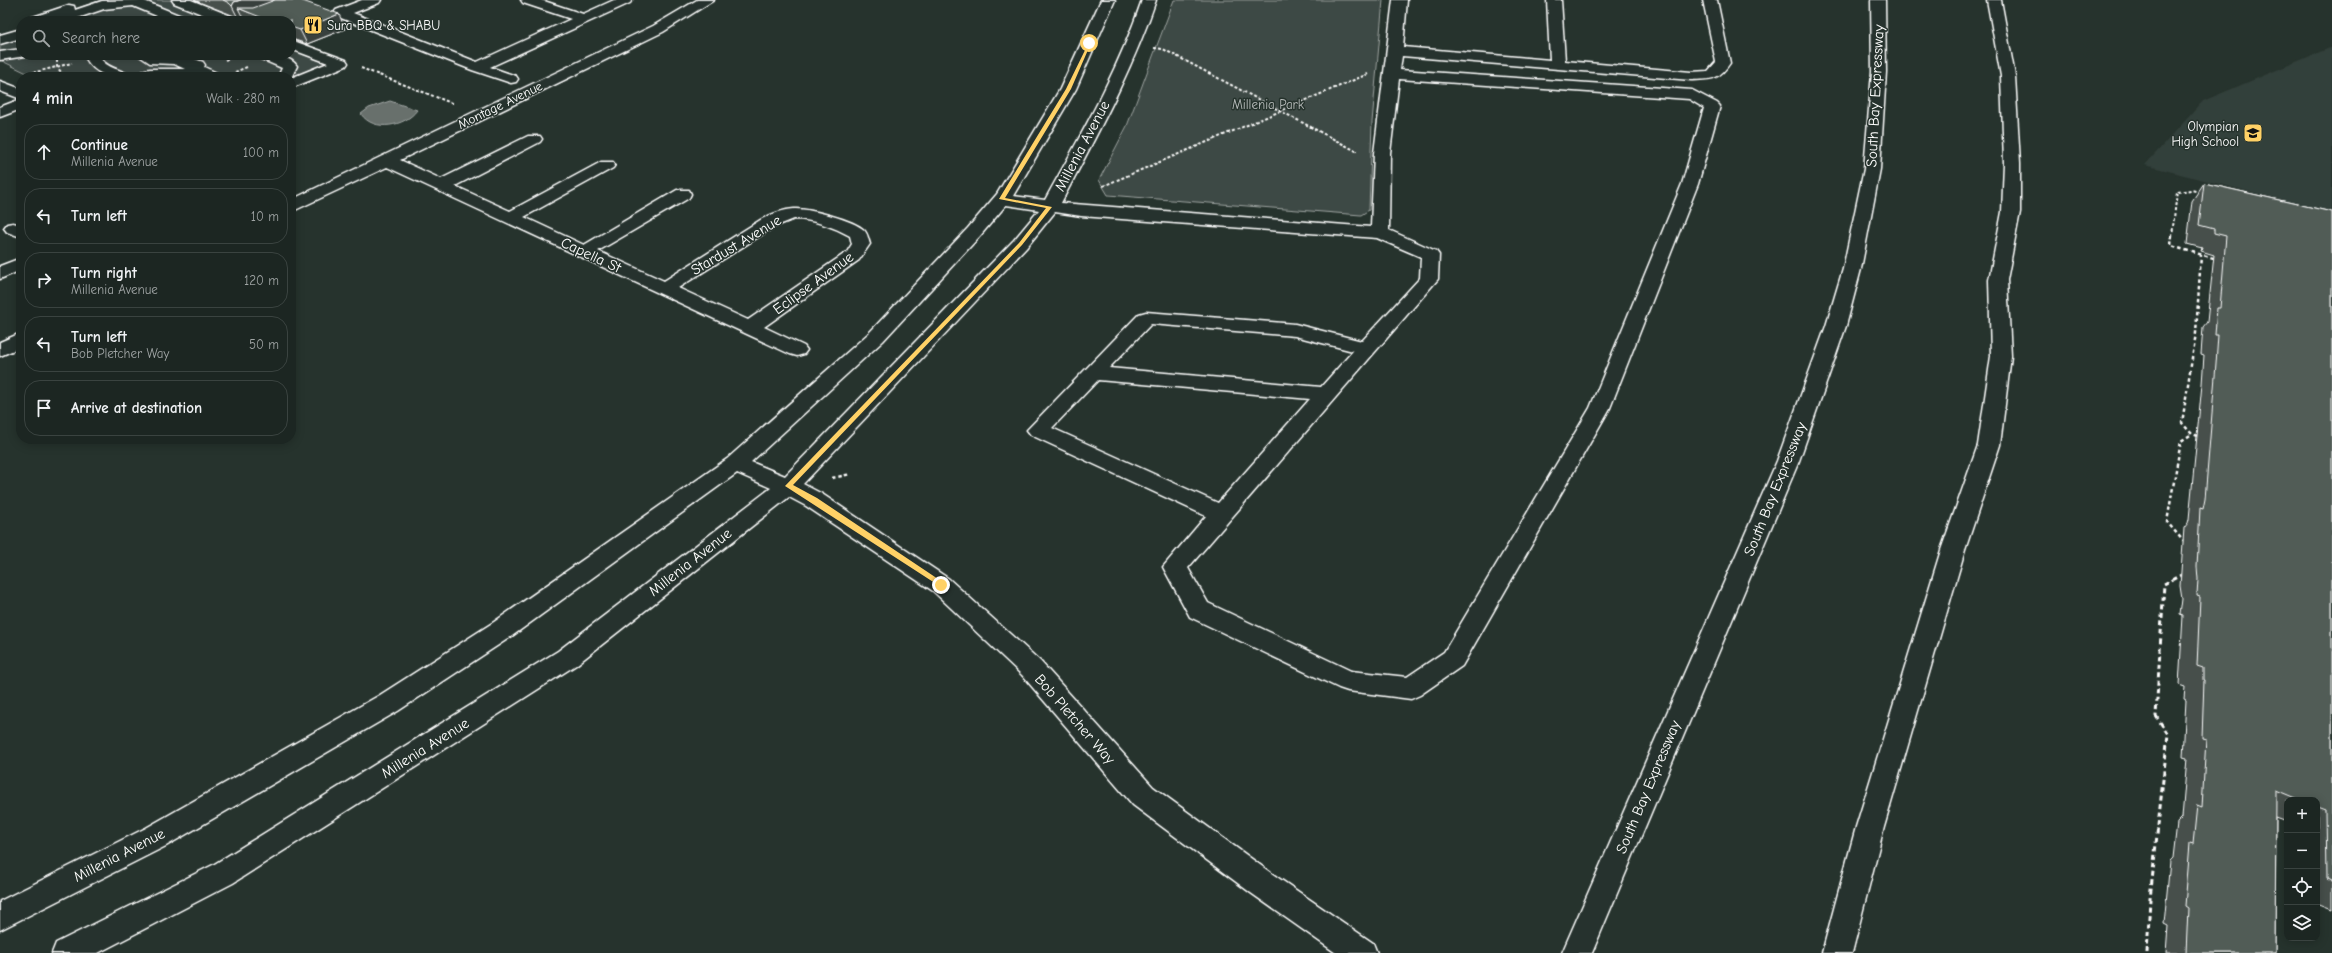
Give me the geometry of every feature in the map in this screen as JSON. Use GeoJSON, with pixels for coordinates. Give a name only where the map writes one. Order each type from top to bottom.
{"type":"FeatureCollection","features":[{"type":"Feature","properties":{"kind":"main road"},"geometry":{"type":"LineString","coordinates":[[64,16],[96,0]]}},
{"type":"Feature","properties":{"kind":"main road"},"geometry":{"type":"LineString","coordinates":[[180,0],[219,16]]}},
{"type":"Feature","properties":{"kind":"main road"},"geometry":{"type":"LineString","coordinates":[[374,0],[341,13],[511,79]]}},
{"type":"Feature","properties":{"kind":"main road"},"geometry":{"type":"LineString","coordinates":[[528,0],[584,19]]}},
{"type":"Feature","properties":{"kind":"main road"},"geometry":{"type":"LineString","coordinates":[[477,67],[625,0]]}},
{"type":"Feature","properties":{"kind":"main road","name":"Montage Avenue"},"geometry":{"type":"LineString","coordinates":[[296,205],[658,29],[707,0]]}},
{"type":"Feature","properties":{"kind":"main road","name":"Millenia Avenue"},"geometry":{"type":"LineString","coordinates":[[0,916],[156,837],[389,704],[503,629],[735,464],[876,337],[974,232],[1002,199],[1068,89],[1108,0]]}},
{"type":"Feature","properties":{"kind":"main road","name":"Millenia Avenue"},"geometry":{"type":"LineString","coordinates":[[67,953],[223,874],[567,658],[788,486],[1020,244],[1050,207],[1109,97],[1134,44],[1149,0]]}},
{"type":"Feature","properties":{"kind":"main road"},"geometry":{"type":"LineString","coordinates":[[1380,233],[1382,153],[1390,74],[1395,51],[1400,0]]}},
{"type":"Feature","properties":{"kind":"main road"},"geometry":{"type":"LineString","coordinates":[[1554,0],[1558,65]]}},
{"type":"Feature","properties":{"kind":"main road"},"geometry":{"type":"LineString","coordinates":[[1395,51],[1691,76],[1712,75],[1723,63],[1710,0]]}},
{"type":"Feature","properties":{"kind":"main road","name":"South Bay Expressway"},"geometry":{"type":"LineString","coordinates":[[1582,943],[1715,628],[1788,460],[1836,326],[1852,269],[1872,169],[1879,72],[1878,0]]}},
{"type":"Feature","properties":{"kind":"main road"},"geometry":{"type":"LineString","coordinates":[[1837,953],[1872,820],[1953,550],[1989,445],[2001,356],[1998,280],[2011,212],[2012,162],[2008,76],[1994,0]]}},
{"type":"Feature","properties":{"kind":"main road"},"geometry":{"type":"LineString","coordinates":[[64,16],[102,4],[135,2],[169,16]]}},
{"type":"Feature","properties":{"kind":"main road"},"geometry":{"type":"LineString","coordinates":[[0,33],[16,28]]}},
{"type":"Feature","properties":{"kind":"main road"},"geometry":{"type":"LineString","coordinates":[[0,40],[16,35]]}},
{"type":"Feature","properties":{"kind":"main road"},"geometry":{"type":"LineString","coordinates":[[296,46],[341,63],[296,82]]}},
{"type":"Feature","properties":{"kind":"main road"},"geometry":{"type":"LineString","coordinates":[[0,56],[16,54]]}},
{"type":"Feature","properties":{"kind":"main road"},"geometry":{"type":"LineString","coordinates":[[97,60],[97,66],[106,72]]}},
{"type":"Feature","properties":{"kind":"main road"},"geometry":{"type":"LineString","coordinates":[[155,60],[176,60],[204,72]]}},
{"type":"Feature","properties":{"kind":"main road"},"geometry":{"type":"LineString","coordinates":[[276,60],[290,66],[287,72]]}},
{"type":"Feature","properties":{"kind":"main road"},"geometry":{"type":"LineString","coordinates":[[160,72],[191,66]]}},
{"type":"Feature","properties":{"kind":"main road"},"geometry":{"type":"LineString","coordinates":[[1002,199],[1081,211],[1380,233],[1430,254],[1429,279],[1325,394],[1175,567],[1199,610],[1348,681],[1411,688],[1453,660],[1600,408],[1690,184],[1711,116],[1712,106],[1692,95],[1390,74]]}},
{"type":"Feature","properties":{"kind":"main road"},"geometry":{"type":"LineString","coordinates":[[0,86],[16,93]]}},
{"type":"Feature","properties":{"kind":"main road"},"geometry":{"type":"LineString","coordinates":[[0,112],[16,106]]}},
{"type":"Feature","properties":{"kind":"main road"},"geometry":{"type":"LineString","coordinates":[[441,186],[534,139]]}},
{"type":"Feature","properties":{"kind":"main road","name":"Capella St"},"geometry":{"type":"LineString","coordinates":[[386,160],[797,350]]}},
{"type":"Feature","properties":{"kind":"main road"},"geometry":{"type":"LineString","coordinates":[[510,218],[607,165]]}},
{"type":"Feature","properties":{"kind":"main road"},"geometry":{"type":"LineString","coordinates":[[584,252],[683,194]]}},
{"type":"Feature","properties":{"kind":"main road","name":"Stardust Avenue"},"geometry":{"type":"LineString","coordinates":[[664,289],[777,218],[806,214],[834,223]]}},
{"type":"Feature","properties":{"kind":"main road","name":"Eclipse Avenue"},"geometry":{"type":"LineString","coordinates":[[750,328],[858,251],[862,241],[858,234],[834,223]]}},
{"type":"Feature","properties":{"kind":"main road"},"geometry":{"type":"LineString","coordinates":[[0,273],[16,265]]}},
{"type":"Feature","properties":{"kind":"main road"},"geometry":{"type":"LineString","coordinates":[[1221,514],[1038,430],[1146,318],[1295,330],[1366,348]]}},
{"type":"Feature","properties":{"kind":"main road"},"geometry":{"type":"LineString","coordinates":[[0,350],[16,342]]}},
{"type":"Feature","properties":{"kind":"main road"},"geometry":{"type":"LineString","coordinates":[[1093,373],[1325,394]]}},
{"type":"Feature","properties":{"kind":"main road","name":"Bob Pletcher Way"},"geometry":{"type":"LineString","coordinates":[[735,464],[788,486],[814,500],[941,585],[1031,668],[1143,796],[1261,883],[1362,953]]}},
{"type":"Feature","properties":{"kind":"path"},"geometry":{"type":"LineString","coordinates":[[1134,44],[1163,49],[1354,152],[1382,153]]}},
{"type":"Feature","properties":{"kind":"path"},"geometry":{"type":"LineString","coordinates":[[57,60],[57,67],[61,72]]}},
{"type":"Feature","properties":{"kind":"path"},"geometry":{"type":"LineString","coordinates":[[37,72],[85,60]]}},
{"type":"Feature","properties":{"kind":"path"},"geometry":{"type":"LineString","coordinates":[[357,67],[458,106]]}},
{"type":"Feature","properties":{"kind":"path"},"geometry":{"type":"LineString","coordinates":[[1104,186],[1281,113],[1369,74],[1390,74]]}},
{"type":"Feature","properties":{"kind":"path"},"geometry":{"type":"LineString","coordinates":[[2206,194],[2191,190],[2177,192],[2171,246],[2224,261]]}},
{"type":"Feature","properties":{"kind":"path"},"geometry":{"type":"LineString","coordinates":[[2200,436],[2192,434],[2182,423],[2196,333],[2201,255]]}},
{"type":"Feature","properties":{"kind":"path"},"geometry":{"type":"LineString","coordinates":[[2185,550],[2185,542],[2167,522],[2181,441],[2192,434]]}},
{"type":"Feature","properties":{"kind":"path"},"geometry":{"type":"LineString","coordinates":[[2147,953],[2150,899],[2168,734],[2156,716],[2164,584],[2183,574],[2184,566]]}},
{"type":"Feature","properties":{"kind":"shaded area","name":"Olympian High School"},"geometry":{"type":"Polygon","coordinates":[[[2332,47],[2332,213],[2145,165],[2203,101],[2332,47]]]}},
{"type":"Feature","properties":{"kind":"shaded area"},"geometry":{"type":"Polygon","coordinates":[[[390,101],[417,110],[412,116],[405,120],[390,125],[374,124],[361,114],[369,108],[390,101]]]}},
{"type":"Feature","properties":{"kind":"green space"},"geometry":{"type":"Polygon","coordinates":[[[101,0],[172,0],[212,16],[55,16],[101,0]]]}},
{"type":"Feature","properties":{"kind":"green space","name":"Millenia Park"},"geometry":{"type":"Polygon","coordinates":[[[1174,0],[1383,0],[1372,122],[1369,210],[1361,215],[1108,195],[1099,180],[1127,126],[1174,0]]]}},
{"type":"Feature","properties":{"kind":"green space"},"geometry":{"type":"Polygon","coordinates":[[[16,30],[16,60],[296,60],[296,50],[329,63],[325,68],[296,81],[296,72],[25,72],[0,60],[0,35],[16,30]]]}},
{"type":"Feature","properties":{"kind":"building"},"geometry":{"type":"Polygon","coordinates":[[[223,0],[241,0],[234,2],[232,6],[223,0]]]}},
{"type":"Feature","properties":{"kind":"building"},"geometry":{"type":"Polygon","coordinates":[[[275,0],[300,0],[339,14],[300,30],[296,29],[296,16],[258,16],[238,8],[253,8],[275,0]]]}},
{"type":"Feature","properties":{"kind":"building"},"geometry":{"type":"Polygon","coordinates":[[[2204,183],[2332,212],[2332,882],[2326,879],[2325,810],[2320,808],[2320,797],[2293,797],[2276,790],[2275,953],[2186,953],[2188,908],[2185,906],[2190,843],[2193,844],[2197,805],[2202,807],[2206,739],[2202,738],[2203,668],[2197,666],[2200,597],[2197,596],[2197,567],[2200,508],[2203,509],[2205,499],[2218,335],[2215,335],[2217,308],[2220,308],[2226,236],[2214,233],[2214,229],[2199,225],[2204,183]]]}},
{"type":"Feature","properties":{"kind":"place","name":"Sura BBQ & SHABU"},"geometry":{"type":"Point","coordinates":[313,25]}},
{"type":"Feature","properties":{"kind":"place","name":"Olympian High School"},"geometry":{"type":"Point","coordinates":[2253,133]}},
{"type":"Feature","properties":{"kind":"route"},"geometry":{"type":"LineString","coordinates":[[941,585],[814,500],[788,486],[815,460],[1020,244],[1050,207],[1002,199],[1068,89],[1089,43]]}}]}
